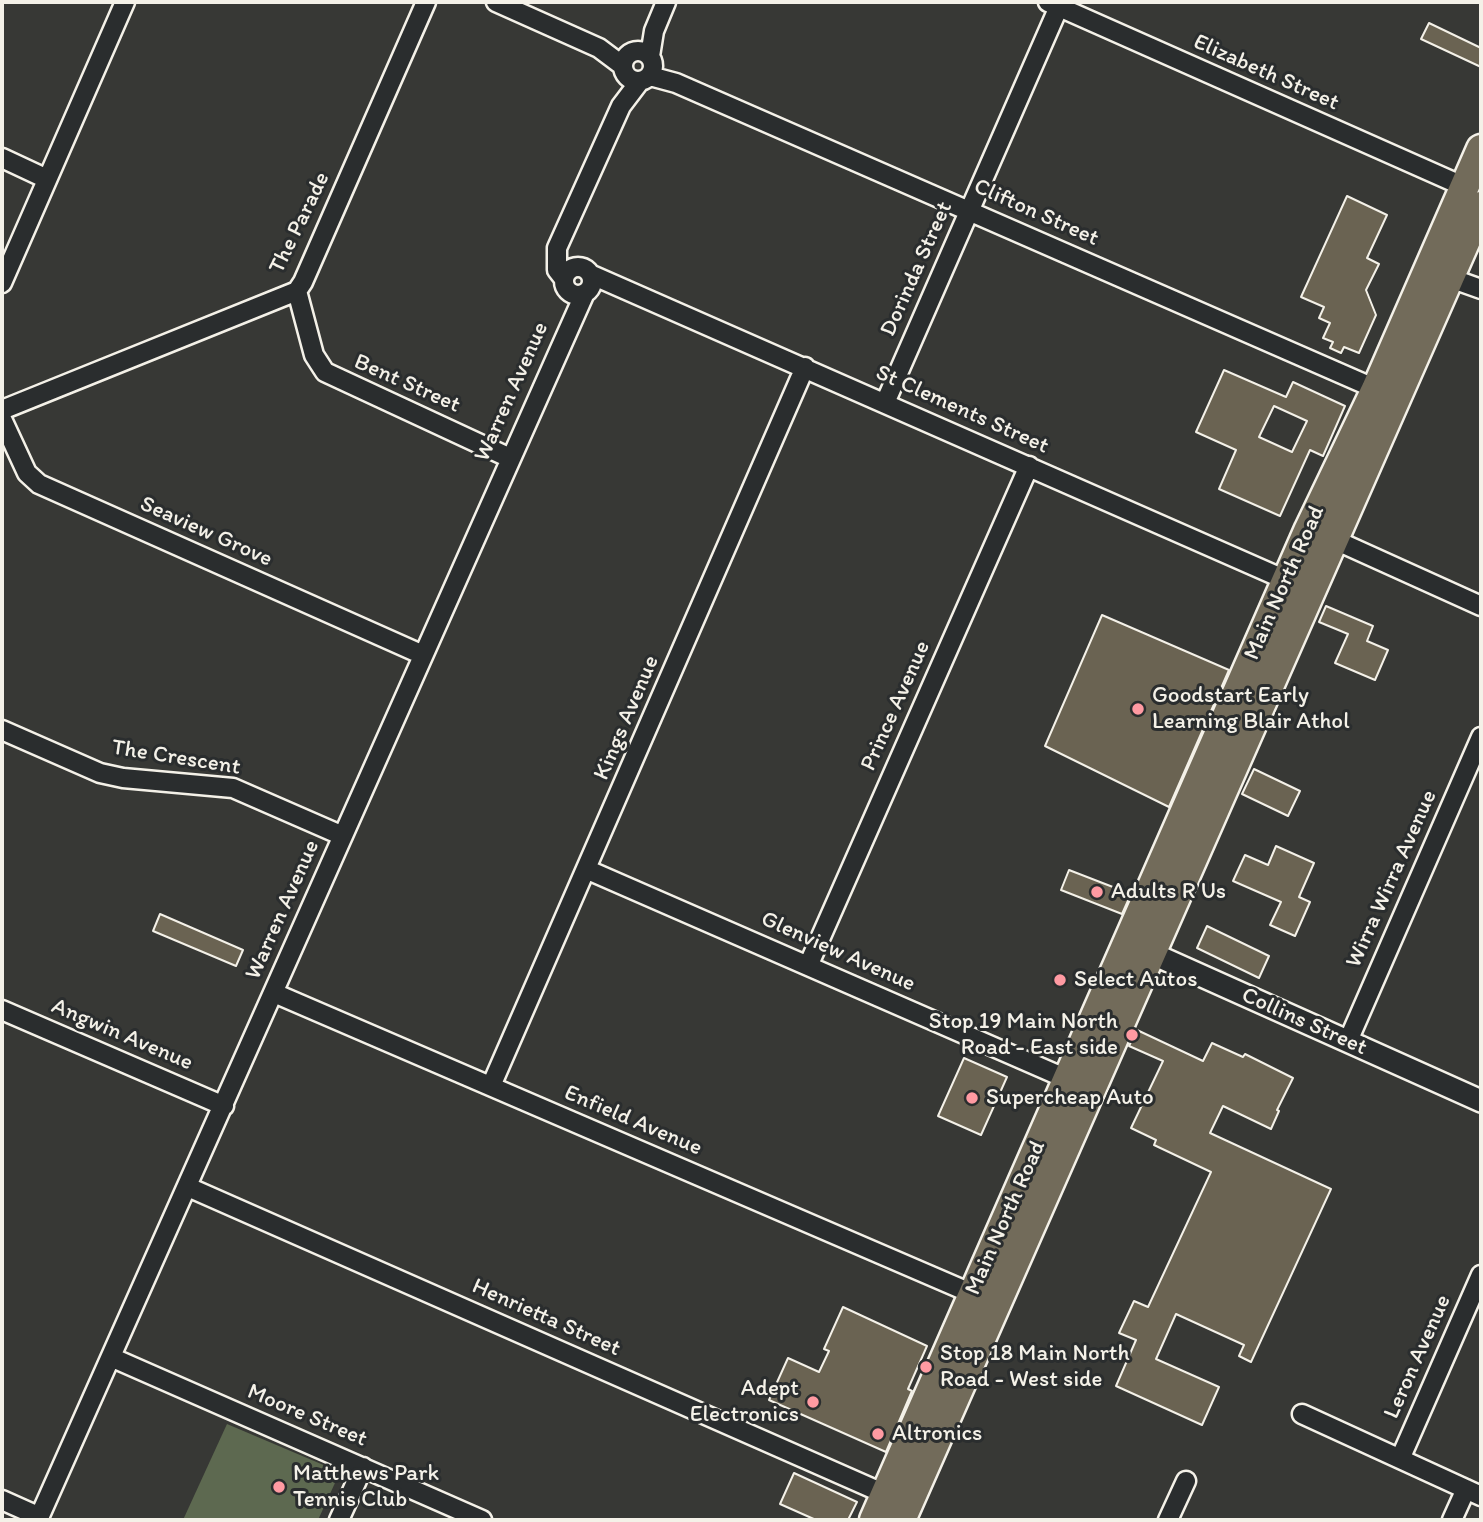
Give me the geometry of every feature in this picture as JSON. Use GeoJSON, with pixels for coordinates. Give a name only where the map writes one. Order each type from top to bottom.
{"type":"FeatureCollection","features":[{"type":"Feature","properties":{"kind":"highway","name":"Main North Road"},"geometry":{"type":"LineString","coordinates":[[901,1520],[985,1299],[1079,1084],[1127,943],[1308,528],[1450,278],[1473,196],[1481,149]]}},
{"type":"Feature","properties":{"kind":"highway","name":"Main North Road"},"geometry":{"type":"LineString","coordinates":[[1079,1084],[1153,954],[1335,540],[1387,393],[1473,196]]}},
{"type":"Feature","properties":{"kind":"highway"},"geometry":{"type":"LineString","coordinates":[[1308,528],[1335,540]]}},
{"type":"Feature","properties":{"kind":"highway","name":"Collins Street"},"geometry":{"type":"LineString","coordinates":[[1127,943],[1153,954]]}},
{"type":"Feature","properties":{"kind":"highway","name":"Main North Road"},"geometry":{"type":"LineString","coordinates":[[874,1520],[985,1299]]}},
{"type":"Feature","properties":{"kind":"street"},"geometry":{"type":"LineString","coordinates":[[2,283],[125,2]]}},
{"type":"Feature","properties":{"kind":"street","name":"The Parade"},"geometry":{"type":"LineString","coordinates":[[2,410],[297,291],[426,2]]}},
{"type":"Feature","properties":{"kind":"street","name":"Clifton Street"},"geometry":{"type":"LineString","coordinates":[[496,2],[1387,393]]}},
{"type":"Feature","properties":{"kind":"street"},"geometry":{"type":"LineString","coordinates":[[579,283],[561,240],[666,2]]}},
{"type":"Feature","properties":{"kind":"street","name":"Elizabeth Street"},"geometry":{"type":"LineString","coordinates":[[1056,3],[1473,196]]}},
{"type":"Feature","properties":{"kind":"street","name":"Dorinda Street"},"geometry":{"type":"LineString","coordinates":[[885,403],[1056,3]]}},
{"type":"Feature","properties":{"kind":"street"},"geometry":{"type":"LineString","coordinates":[[2,158],[47,179]]}},
{"type":"Feature","properties":{"kind":"street"},"geometry":{"type":"LineString","coordinates":[[1450,278],[1481,289]]}},
{"type":"Feature","properties":{"kind":"street","name":"St Clements Street"},"geometry":{"type":"LineString","coordinates":[[579,283],[617,286],[1286,580]]}},
{"type":"Feature","properties":{"kind":"street","name":"Warren Avenue"},"geometry":{"type":"LineString","coordinates":[[39,1518],[113,1358],[571,319],[579,283]]}},
{"type":"Feature","properties":{"kind":"street","name":"Bent Street"},"geometry":{"type":"LineString","coordinates":[[297,291],[314,355],[325,372],[510,458]]}},
{"type":"Feature","properties":{"kind":"street","name":"Kings Avenue"},"geometry":{"type":"LineString","coordinates":[[491,1086],[588,870],[805,367]]}},
{"type":"Feature","properties":{"kind":"street","name":"Seaview Grove"},"geometry":{"type":"LineString","coordinates":[[2,419],[27,473],[39,484],[423,655]]}},
{"type":"Feature","properties":{"kind":"street","name":"Prince Avenue"},"geometry":{"type":"LineString","coordinates":[[808,966],[1028,466]]}},
{"type":"Feature","properties":{"kind":"street"},"geometry":{"type":"LineString","coordinates":[[1335,540],[1481,606]]}},
{"type":"Feature","properties":{"kind":"street","name":"The Crescent"},"geometry":{"type":"LineString","coordinates":[[2,730],[100,773],[123,778],[233,788],[343,836]]}},
{"type":"Feature","properties":{"kind":"street","name":"Wirra Wirra Avenue"},"geometry":{"type":"LineString","coordinates":[[1348,1041],[1481,737]]}},
{"type":"Feature","properties":{"kind":"street","name":"Glenview Avenue"},"geometry":{"type":"LineString","coordinates":[[588,870],[1079,1084]]}},
{"type":"Feature","properties":{"kind":"street","name":"Collins Street"},"geometry":{"type":"LineString","coordinates":[[1153,954],[1481,1099]]}},
{"type":"Feature","properties":{"kind":"street","name":"Enfield Avenue"},"geometry":{"type":"LineString","coordinates":[[274,993],[985,1299]]}},
{"type":"Feature","properties":{"kind":"street","name":"Angwin Avenue"},"geometry":{"type":"LineString","coordinates":[[2,1010],[224,1106]]}},
{"type":"Feature","properties":{"kind":"street","name":"Henrietta Street"},"geometry":{"type":"LineString","coordinates":[[188,1187],[885,1494]]}},
{"type":"Feature","properties":{"kind":"street","name":"Leron Avenue"},"geometry":{"type":"LineString","coordinates":[[1400,1459],[1481,1275]]}},
{"type":"Feature","properties":{"kind":"street","name":"Moore Street"},"geometry":{"type":"LineString","coordinates":[[113,1358],[482,1520]]}},
{"type":"Feature","properties":{"kind":"street"},"geometry":{"type":"LineString","coordinates":[[1302,1414],[1474,1493],[1452,1520]]}},
{"type":"Feature","properties":{"kind":"street"},"geometry":{"type":"LineString","coordinates":[[339,1520],[363,1467]]}},
{"type":"Feature","properties":{"kind":"street"},"geometry":{"type":"LineString","coordinates":[[1168,1520],[1186,1481]]}},
{"type":"Feature","properties":{"kind":"street"},"geometry":{"type":"LineString","coordinates":[[2,1500],[39,1518]]}},
{"type":"Feature","properties":{"kind":"green space","name":"Matthews Park Tennis Club"},"geometry":{"type":"Polygon","coordinates":[[[227,1424],[340,1472],[318,1520],[183,1520],[227,1424]]]}},
{"type":"Feature","properties":{"kind":"building"},"geometry":{"type":"Polygon","coordinates":[[[1429,23],[1481,48],[1481,67],[1421,39],[1429,23]]]}},
{"type":"Feature","properties":{"kind":"building"},"geometry":{"type":"Polygon","coordinates":[[[1347,196],[1387,215],[1367,258],[1379,264],[1366,290],[1376,315],[1359,353],[1344,347],[1341,353],[1330,348],[1333,342],[1323,338],[1330,323],[1319,318],[1324,307],[1301,297],[1347,196]]]}},
{"type":"Feature","properties":{"kind":"building"},"geometry":{"type":"Polygon","coordinates":[[[1224,370],[1286,397],[1293,382],[1345,406],[1323,456],[1310,450],[1280,516],[1219,489],[1236,450],[1196,432],[1224,370]],[[1274,406],[1259,437],[1292,452],[1307,421],[1274,406]]]}},
{"type":"Feature","properties":{"kind":"building"},"geometry":{"type":"Polygon","coordinates":[[[1326,606],[1373,626],[1367,641],[1388,650],[1375,680],[1335,663],[1348,634],[1319,622],[1326,606]]]}},
{"type":"Feature","properties":{"kind":"building","name":"Goodstart Early Learning Blair Athol"},"geometry":{"type":"Polygon","coordinates":[[[1102,615],[1229,670],[1169,807],[1045,746],[1102,615]]]}},
{"type":"Feature","properties":{"kind":"building"},"geometry":{"type":"Polygon","coordinates":[[[1254,769],[1300,791],[1288,816],[1242,794],[1254,769]]]}},
{"type":"Feature","properties":{"kind":"building"},"geometry":{"type":"Polygon","coordinates":[[[1276,846],[1314,863],[1299,897],[1310,902],[1295,936],[1270,925],[1281,902],[1233,881],[1245,855],[1268,865],[1276,846]]]}},
{"type":"Feature","properties":{"kind":"building","name":"Adults R Us"},"geometry":{"type":"Polygon","coordinates":[[[1069,870],[1131,894],[1122,914],[1061,890],[1069,870]]]}},
{"type":"Feature","properties":{"kind":"building"},"geometry":{"type":"Polygon","coordinates":[[[160,914],[243,950],[236,966],[153,931],[160,914]]]}},
{"type":"Feature","properties":{"kind":"building"},"geometry":{"type":"Polygon","coordinates":[[[1207,926],[1269,956],[1259,978],[1197,948],[1207,926]]]}},
{"type":"Feature","properties":{"kind":"building"},"geometry":{"type":"Polygon","coordinates":[[[1137,1030],[1203,1061],[1212,1043],[1243,1057],[1245,1054],[1293,1078],[1271,1129],[1223,1106],[1210,1133],[1331,1189],[1251,1362],[1239,1356],[1244,1345],[1176,1314],[1156,1359],[1219,1387],[1202,1425],[1116,1386],[1136,1340],[1119,1333],[1134,1301],[1148,1307],[1211,1172],[1154,1145],[1156,1140],[1131,1128],[1163,1061],[1129,1046],[1137,1030]]]}},
{"type":"Feature","properties":{"kind":"building","name":"Supercheap Auto"},"geometry":{"type":"Polygon","coordinates":[[[964,1058],[1007,1077],[981,1135],[938,1116],[964,1058]]]}},
{"type":"Feature","properties":{"kind":"building"},"geometry":{"type":"Polygon","coordinates":[[[843,1307],[927,1346],[908,1389],[912,1391],[886,1452],[769,1400],[788,1358],[819,1372],[829,1351],[824,1349],[843,1307]]]}},
{"type":"Feature","properties":{"kind":"building"},"geometry":{"type":"Polygon","coordinates":[[[794,1473],[857,1502],[848,1520],[816,1520],[780,1504],[794,1473]]]}},
{"type":"Feature","properties":{"kind":"place","name":"Goodstart Early Learning Blair Athol"},"geometry":{"type":"Point","coordinates":[1138,709]}},
{"type":"Feature","properties":{"kind":"place","name":"Adults R Us"},"geometry":{"type":"Point","coordinates":[1097,892]}},
{"type":"Feature","properties":{"kind":"place","name":"Select Autos"},"geometry":{"type":"Point","coordinates":[1060,980]}},
{"type":"Feature","properties":{"kind":"place","name":"Stop 19 Main North Road - East side"},"geometry":{"type":"Point","coordinates":[1132,1035]}},
{"type":"Feature","properties":{"kind":"place","name":"Supercheap Auto"},"geometry":{"type":"Point","coordinates":[972,1098]}},
{"type":"Feature","properties":{"kind":"place","name":"Stop 18 Main North Road - West side"},"geometry":{"type":"Point","coordinates":[926,1367]}},
{"type":"Feature","properties":{"kind":"place","name":"Adept Electronics"},"geometry":{"type":"Point","coordinates":[813,1402]}},
{"type":"Feature","properties":{"kind":"place","name":"Altronics"},"geometry":{"type":"Point","coordinates":[878,1434]}},
{"type":"Feature","properties":{"kind":"place","name":"Matthews Park Tennis Club"},"geometry":{"type":"Point","coordinates":[279,1487]}}]}
